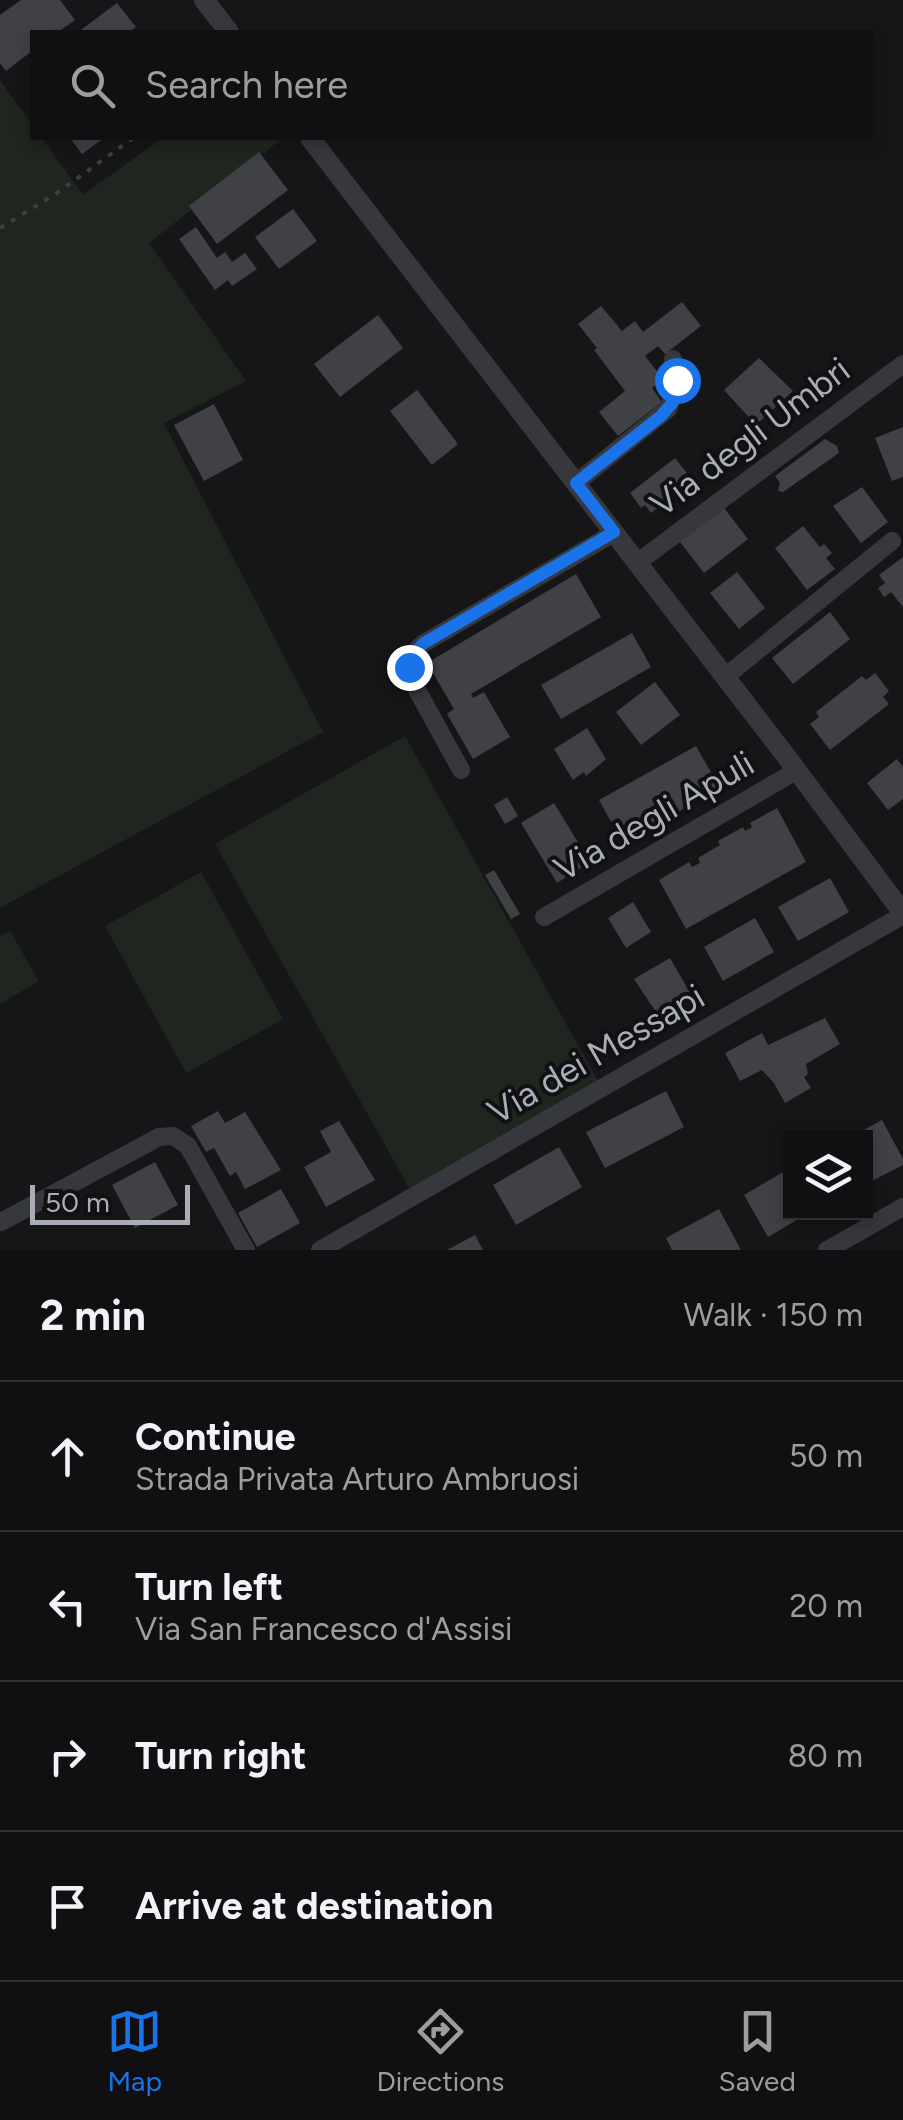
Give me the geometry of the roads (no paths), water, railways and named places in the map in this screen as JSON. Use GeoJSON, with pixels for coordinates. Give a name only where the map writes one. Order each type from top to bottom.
{"type":"FeatureCollection","features":[{"type":"Feature","properties":{"kind":"street"},"geometry":{"type":"LineString","coordinates":[[204,0],[227,30]]}},
{"type":"Feature","properties":{"kind":"street"},"geometry":{"type":"LineString","coordinates":[[312,140],[902,909]]}},
{"type":"Feature","properties":{"kind":"street"},"geometry":{"type":"LineString","coordinates":[[576,483],[668,409],[678,385],[673,359]]}},
{"type":"Feature","properties":{"kind":"street","name":"Via degli Umbri"},"geometry":{"type":"LineString","coordinates":[[638,563],[903,364]]}},
{"type":"Feature","properties":{"kind":"street"},"geometry":{"type":"LineString","coordinates":[[461,770],[411,679],[413,654],[424,643],[614,532]]}},
{"type":"Feature","properties":{"kind":"street"},"geometry":{"type":"LineString","coordinates":[[725,677],[892,541]]}},
{"type":"Feature","properties":{"kind":"street","name":"Via degli Apuli"},"geometry":{"type":"LineString","coordinates":[[544,917],[796,771]]}},
{"type":"Feature","properties":{"kind":"street","name":"Via dei Messapi"},"geometry":{"type":"LineString","coordinates":[[320,1250],[902,909]]}},
{"type":"Feature","properties":{"kind":"street"},"geometry":{"type":"LineString","coordinates":[[2,1222],[159,1137],[174,1136],[188,1146],[246,1250]]}},
{"type":"Feature","properties":{"kind":"street"},"geometry":{"type":"LineString","coordinates":[[827,1250],[903,1207]]}}]}
